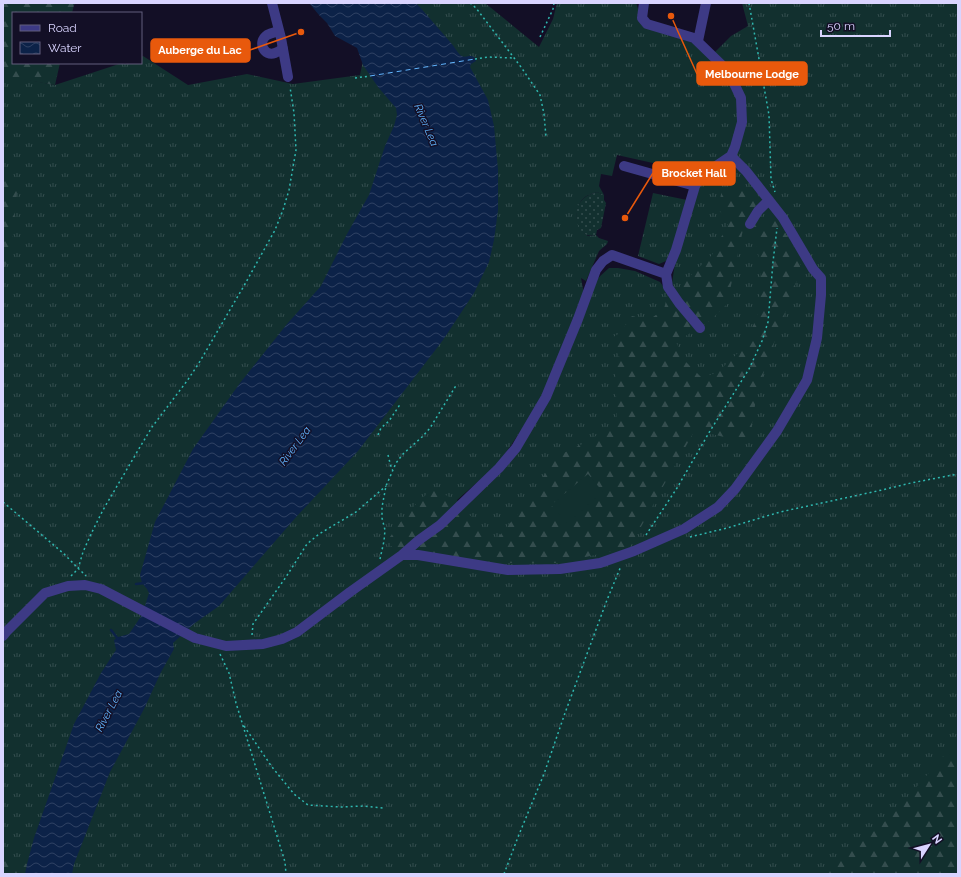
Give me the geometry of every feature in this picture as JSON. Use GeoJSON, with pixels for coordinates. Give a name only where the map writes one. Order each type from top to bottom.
{"type":"FeatureCollection","features":[{"type":"Feature","properties":{"kind":"lane"},"geometry":{"type":"LineString","coordinates":[[272,3],[283,48],[288,77]]}},
{"type":"Feature","properties":{"kind":"lane"},"geometry":{"type":"LineString","coordinates":[[644,3],[642,18],[647,24],[694,38],[698,41],[728,71],[741,98],[742,122],[735,147],[731,156],[700,177],[676,250],[666,274],[668,287],[700,328]]}},
{"type":"Feature","properties":{"kind":"lane"},"geometry":{"type":"LineString","coordinates":[[698,41],[706,3]]}},
{"type":"Feature","properties":{"kind":"lane"},"geometry":{"type":"LineString","coordinates":[[279,31],[268,35],[262,43],[266,52],[272,54],[283,48]]}},
{"type":"Feature","properties":{"kind":"lane"},"geometry":{"type":"LineString","coordinates":[[402,555],[418,555],[508,570],[560,569],[600,562],[634,551],[684,529],[718,507],[735,489],[777,431],[807,380],[817,338],[821,295],[820,278],[813,269],[783,218],[773,198],[731,156]]}},
{"type":"Feature","properties":{"kind":"lane"},"geometry":{"type":"LineString","coordinates":[[624,166],[696,186]]}},
{"type":"Feature","properties":{"kind":"lane"},"geometry":{"type":"LineString","coordinates":[[750,224],[758,211],[773,198]]}},
{"type":"Feature","properties":{"kind":"lane"},"geometry":{"type":"LineString","coordinates":[[3,636],[45,593],[68,586],[85,585],[101,589],[195,638],[212,643],[226,646],[263,644],[282,639],[297,632],[402,555],[418,540],[440,525],[499,468],[516,448],[546,397],[578,319],[596,270],[603,261],[612,256],[666,274]]}},
{"type":"Feature","properties":{"kind":"path"},"geometry":{"type":"LineString","coordinates":[[470,3],[476,8],[532,81],[540,95],[544,114],[546,137]]}},
{"type":"Feature","properties":{"kind":"path"},"geometry":{"type":"LineString","coordinates":[[540,37],[553,9],[554,3]]}},
{"type":"Feature","properties":{"kind":"path"},"geometry":{"type":"LineString","coordinates":[[749,3],[769,115],[773,198]]}},
{"type":"Feature","properties":{"kind":"path"},"geometry":{"type":"LineString","coordinates":[[475,59],[488,57],[514,58]]}},
{"type":"Feature","properties":{"kind":"path"},"geometry":{"type":"LineString","coordinates":[[356,78],[370,76]]}},
{"type":"Feature","properties":{"kind":"path"},"geometry":{"type":"LineString","coordinates":[[58,589],[78,569],[83,552],[91,534],[110,498],[152,427],[199,363],[275,230],[289,190],[296,150],[294,113],[288,77]]}},
{"type":"Feature","properties":{"kind":"path"},"geometry":{"type":"LineString","coordinates":[[643,539],[677,488],[710,431],[749,369],[762,341],[768,322],[777,228],[783,218]]}},
{"type":"Feature","properties":{"kind":"path"},"geometry":{"type":"LineString","coordinates":[[380,560],[385,530],[382,518],[382,507],[386,486],[396,463],[403,454],[430,428],[457,384]]}},
{"type":"Feature","properties":{"kind":"path"},"geometry":{"type":"LineString","coordinates":[[378,435],[381,428],[389,421],[401,403]]}},
{"type":"Feature","properties":{"kind":"path"},"geometry":{"type":"LineString","coordinates":[[388,455],[390,467],[393,472]]}},
{"type":"Feature","properties":{"kind":"path"},"geometry":{"type":"LineString","coordinates":[[684,539],[780,512],[958,474]]}},
{"type":"Feature","properties":{"kind":"path"},"geometry":{"type":"LineString","coordinates":[[253,645],[251,633],[253,624],[308,544],[319,534],[356,512],[386,486]]}},
{"type":"Feature","properties":{"kind":"path"},"geometry":{"type":"LineString","coordinates":[[3,502],[63,553],[78,569],[101,589]]}},
{"type":"Feature","properties":{"kind":"path"},"geometry":{"type":"LineString","coordinates":[[504,874],[544,774],[597,625],[621,564]]}},
{"type":"Feature","properties":{"kind":"path"},"geometry":{"type":"LineString","coordinates":[[212,643],[220,654],[229,672],[236,703],[285,862],[286,874]]}},
{"type":"Feature","properties":{"kind":"path"},"geometry":{"type":"LineString","coordinates":[[243,725],[272,767],[294,794],[308,805],[341,807],[364,806],[383,808]]}},
{"type":"Feature","properties":{"kind":"green space"},"geometry":{"type":"Polygon","coordinates":[[[3,3],[76,3],[72,12],[12,12],[12,64],[60,64],[55,85],[3,76],[3,3]]]}},
{"type":"Feature","properties":{"kind":"green space"},"geometry":{"type":"Polygon","coordinates":[[[375,3],[485,3],[539,47],[553,19],[557,3],[636,3],[644,26],[696,44],[710,57],[731,36],[748,26],[742,3],[958,3],[958,874],[3,874],[3,75],[55,85],[119,64],[142,64],[143,56],[188,85],[247,74],[293,84],[360,75],[375,3]],[[617,155],[612,176],[601,174],[599,186],[604,195],[597,192],[587,196],[581,201],[577,214],[579,226],[588,236],[596,235],[599,238],[608,241],[607,244],[599,251],[586,281],[581,278],[584,294],[542,400],[498,464],[457,500],[462,507],[517,452],[550,396],[598,278],[609,268],[618,268],[635,271],[660,282],[668,293],[674,291],[672,283],[675,263],[700,184],[723,166],[739,169],[725,155],[708,168],[698,173],[617,155]]]}},
{"type":"Feature","properties":{"kind":"green space"},"geometry":{"type":"Polygon","coordinates":[[[3,169],[17,191],[11,255],[3,271],[3,169]]]}},
{"type":"Feature","properties":{"kind":"green space"},"geometry":{"type":"Polygon","coordinates":[[[734,187],[763,198],[751,211],[763,224],[773,215],[800,255],[800,272],[766,365],[756,399],[749,443],[695,430],[630,547],[559,563],[481,563],[412,552],[462,507],[495,541],[527,503],[555,457],[589,441],[617,421],[615,365],[621,360],[610,339],[620,333],[632,316],[649,320],[664,309],[668,293],[680,288],[712,255],[730,220],[718,210],[722,189],[734,187]],[[750,224],[744,225],[727,304],[711,320],[676,342],[685,361],[702,378],[718,372],[739,352],[757,318],[761,280],[758,252],[753,228],[750,224]]]}},
{"type":"Feature","properties":{"kind":"green space"},"geometry":{"type":"Polygon","coordinates":[[[597,192],[604,195],[604,200],[606,203],[601,228],[597,230],[596,235],[587,235],[579,228],[576,213],[583,199],[597,192]]]}},
{"type":"Feature","properties":{"kind":"green space"},"geometry":{"type":"Polygon","coordinates":[[[653,193],[687,200],[671,254],[666,261],[659,264],[638,256],[653,193]]]}},
{"type":"Feature","properties":{"kind":"green space"},"geometry":{"type":"Polygon","coordinates":[[[588,474],[603,492],[567,523],[551,505],[588,474]]]}},
{"type":"Feature","properties":{"kind":"green space"},"geometry":{"type":"Polygon","coordinates":[[[434,488],[459,503],[403,551],[391,546],[390,537],[400,523],[434,488]]]}},
{"type":"Feature","properties":{"kind":"green space"},"geometry":{"type":"Polygon","coordinates":[[[958,745],[958,874],[816,874],[819,869],[839,862],[894,813],[946,753],[958,745]]]}},
{"type":"Feature","properties":{"kind":"green space"},"geometry":{"type":"Polygon","coordinates":[[[3,858],[27,864],[25,874],[3,874],[3,858]]]}},
{"type":"Feature","properties":{"kind":"water","name":"River Lea"},"geometry":{"type":"Polygon","coordinates":[[[309,3],[416,3],[460,55],[475,58],[476,61],[471,64],[470,67],[488,100],[494,126],[498,170],[498,210],[489,262],[474,293],[443,340],[358,451],[297,516],[219,606],[195,623],[173,643],[174,649],[110,772],[74,864],[72,874],[25,874],[34,838],[74,724],[101,673],[116,650],[114,640],[118,637],[129,634],[142,615],[149,593],[142,583],[140,575],[155,522],[193,449],[240,383],[287,324],[321,286],[347,234],[369,195],[385,146],[394,126],[397,115],[396,108],[378,87],[363,65],[357,48],[335,36],[327,23],[309,3]]]}},
{"type":"Feature","properties":{"kind":"waterway"},"geometry":{"type":"LineString","coordinates":[[136,584],[145,583]]}},
{"type":"Feature","properties":{"kind":"waterway"},"geometry":{"type":"LineString","coordinates":[[111,630],[118,639]]}},
{"type":"Feature","properties":{"kind":"ferry route"},"geometry":{"type":"LineString","coordinates":[[370,76],[475,59]]}},
{"type":"Feature","properties":{"kind":"place","name":"Melbourne Lodge"},"geometry":{"type":"Point","coordinates":[671,16]}},
{"type":"Feature","properties":{"kind":"place","name":"Auberge du Lac"},"geometry":{"type":"Point","coordinates":[301,32]}},
{"type":"Feature","properties":{"kind":"place","name":"Brocket Hall"},"geometry":{"type":"Point","coordinates":[625,218]}}]}
